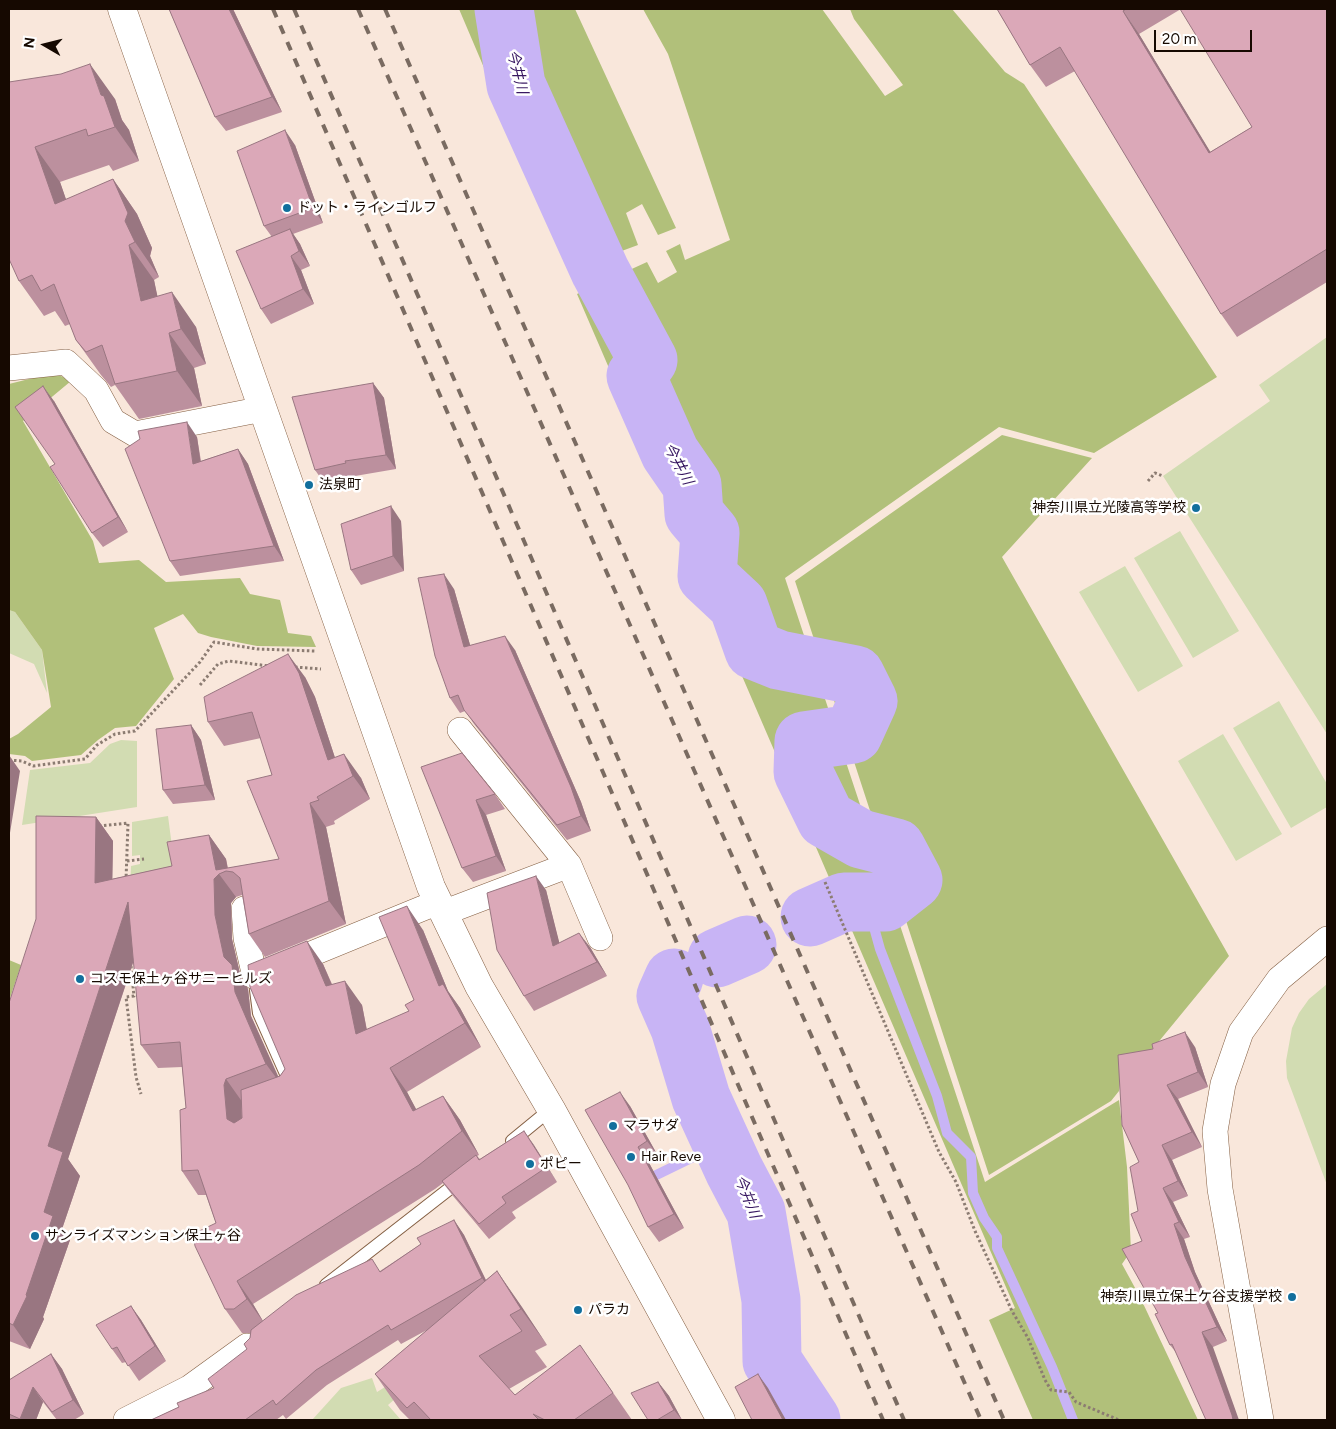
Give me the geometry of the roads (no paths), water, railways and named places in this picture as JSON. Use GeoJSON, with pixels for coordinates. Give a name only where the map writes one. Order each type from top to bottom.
{"type":"FeatureCollection","features":[{"type":"Feature","properties":{"kind":"street"},"geometry":{"type":"LineString","coordinates":[[122,9],[263,410],[337,652],[440,907],[479,986],[551,1109],[721,1420]]}},
{"type":"Feature","properties":{"kind":"street"},"geometry":{"type":"LineString","coordinates":[[9,368],[66,362],[96,390],[113,421],[135,434],[263,410]]}},
{"type":"Feature","properties":{"kind":"street"},"geometry":{"type":"LineString","coordinates":[[460,730],[569,865],[600,938]]}},
{"type":"Feature","properties":{"kind":"street"},"geometry":{"type":"LineString","coordinates":[[244,909],[246,938],[255,977],[440,907],[569,865]]}},
{"type":"Feature","properties":{"kind":"street"},"geometry":{"type":"LineString","coordinates":[[1261,1420],[1220,1189],[1215,1131],[1223,1084],[1241,1032],[1279,979],[1327,939]]}},
{"type":"Feature","properties":{"kind":"street"},"geometry":{"type":"LineString","coordinates":[[126,1420],[189,1388],[250,1343]]}},
{"type":"Feature","properties":{"kind":"lane"},"geometry":{"type":"LineString","coordinates":[[255,977],[260,1013],[294,1092],[285,1095]]}},
{"type":"Feature","properties":{"kind":"lane"},"geometry":{"type":"LineString","coordinates":[[500,1151],[551,1109]]}},
{"type":"Feature","properties":{"kind":"lane"},"geometry":{"type":"LineString","coordinates":[[318,1291],[476,1169]]}},
{"type":"Feature","properties":{"kind":"waterway","name":"今井川"},"geometry":{"type":"LineString","coordinates":[[504,9],[516,85],[600,271],[648,360],[636,376],[670,453],[692,485],[694,514],[710,533],[707,576],[738,605],[754,650],[779,660],[855,675],[868,701],[853,734],[804,741],[803,772],[826,819],[861,839],[896,848],[913,880],[885,902],[844,902],[810,917]]}},
{"type":"Feature","properties":{"kind":"waterway"},"geometry":{"type":"LineString","coordinates":[[867,902],[880,949],[937,1096],[947,1133],[971,1157],[973,1193],[984,1218],[997,1237],[997,1248],[1052,1367],[1073,1420]]}},
{"type":"Feature","properties":{"kind":"waterway","name":"今井川"},"geometry":{"type":"LineString","coordinates":[[717,958],[747,945]]}},
{"type":"Feature","properties":{"kind":"waterway","name":"今井川"},"geometry":{"type":"LineString","coordinates":[[674,978],[666,996],[680,1028],[701,1098],[734,1170],[756,1212],[771,1300],[772,1361],[811,1420]]}},
{"type":"Feature","properties":{"kind":"waterway"},"geometry":{"type":"LineString","coordinates":[[644,1181],[722,1143]]}},
{"type":"Feature","properties":{"kind":"railway"},"geometry":{"type":"LineString","coordinates":[[273,9],[883,1420]]}},
{"type":"Feature","properties":{"kind":"railway"},"geometry":{"type":"LineString","coordinates":[[294,9],[904,1420]]}},
{"type":"Feature","properties":{"kind":"railway"},"geometry":{"type":"LineString","coordinates":[[358,9],[981,1420]]}},
{"type":"Feature","properties":{"kind":"railway"},"geometry":{"type":"LineString","coordinates":[[385,9],[1004,1420]]}},
{"type":"Feature","properties":{"kind":"place","name":"ドット・ラインゴルフ"},"geometry":{"type":"Point","coordinates":[287,208]}},
{"type":"Feature","properties":{"kind":"place","name":"法泉町"},"geometry":{"type":"Point","coordinates":[309,485]}},
{"type":"Feature","properties":{"kind":"place","name":"神奈川県立光陵高等学校"},"geometry":{"type":"Point","coordinates":[1196,508]}},
{"type":"Feature","properties":{"kind":"place","name":"コスモ保土ヶ谷サニーヒルズ"},"geometry":{"type":"Point","coordinates":[80,979]}},
{"type":"Feature","properties":{"kind":"place","name":"マラサダ"},"geometry":{"type":"Point","coordinates":[613,1126]}},
{"type":"Feature","properties":{"kind":"place","name":"Hair Reve"},"geometry":{"type":"Point","coordinates":[631,1157]}},
{"type":"Feature","properties":{"kind":"place","name":"ポピー"},"geometry":{"type":"Point","coordinates":[530,1164]}},
{"type":"Feature","properties":{"kind":"place","name":"サンライズマンション保土ヶ谷"},"geometry":{"type":"Point","coordinates":[35,1236]}},
{"type":"Feature","properties":{"kind":"place","name":"神奈川県立保土ケ谷支援学校"},"geometry":{"type":"Point","coordinates":[1292,1297]}},
{"type":"Feature","properties":{"kind":"place","name":"パラカ"},"geometry":{"type":"Point","coordinates":[578,1310]}}]}
